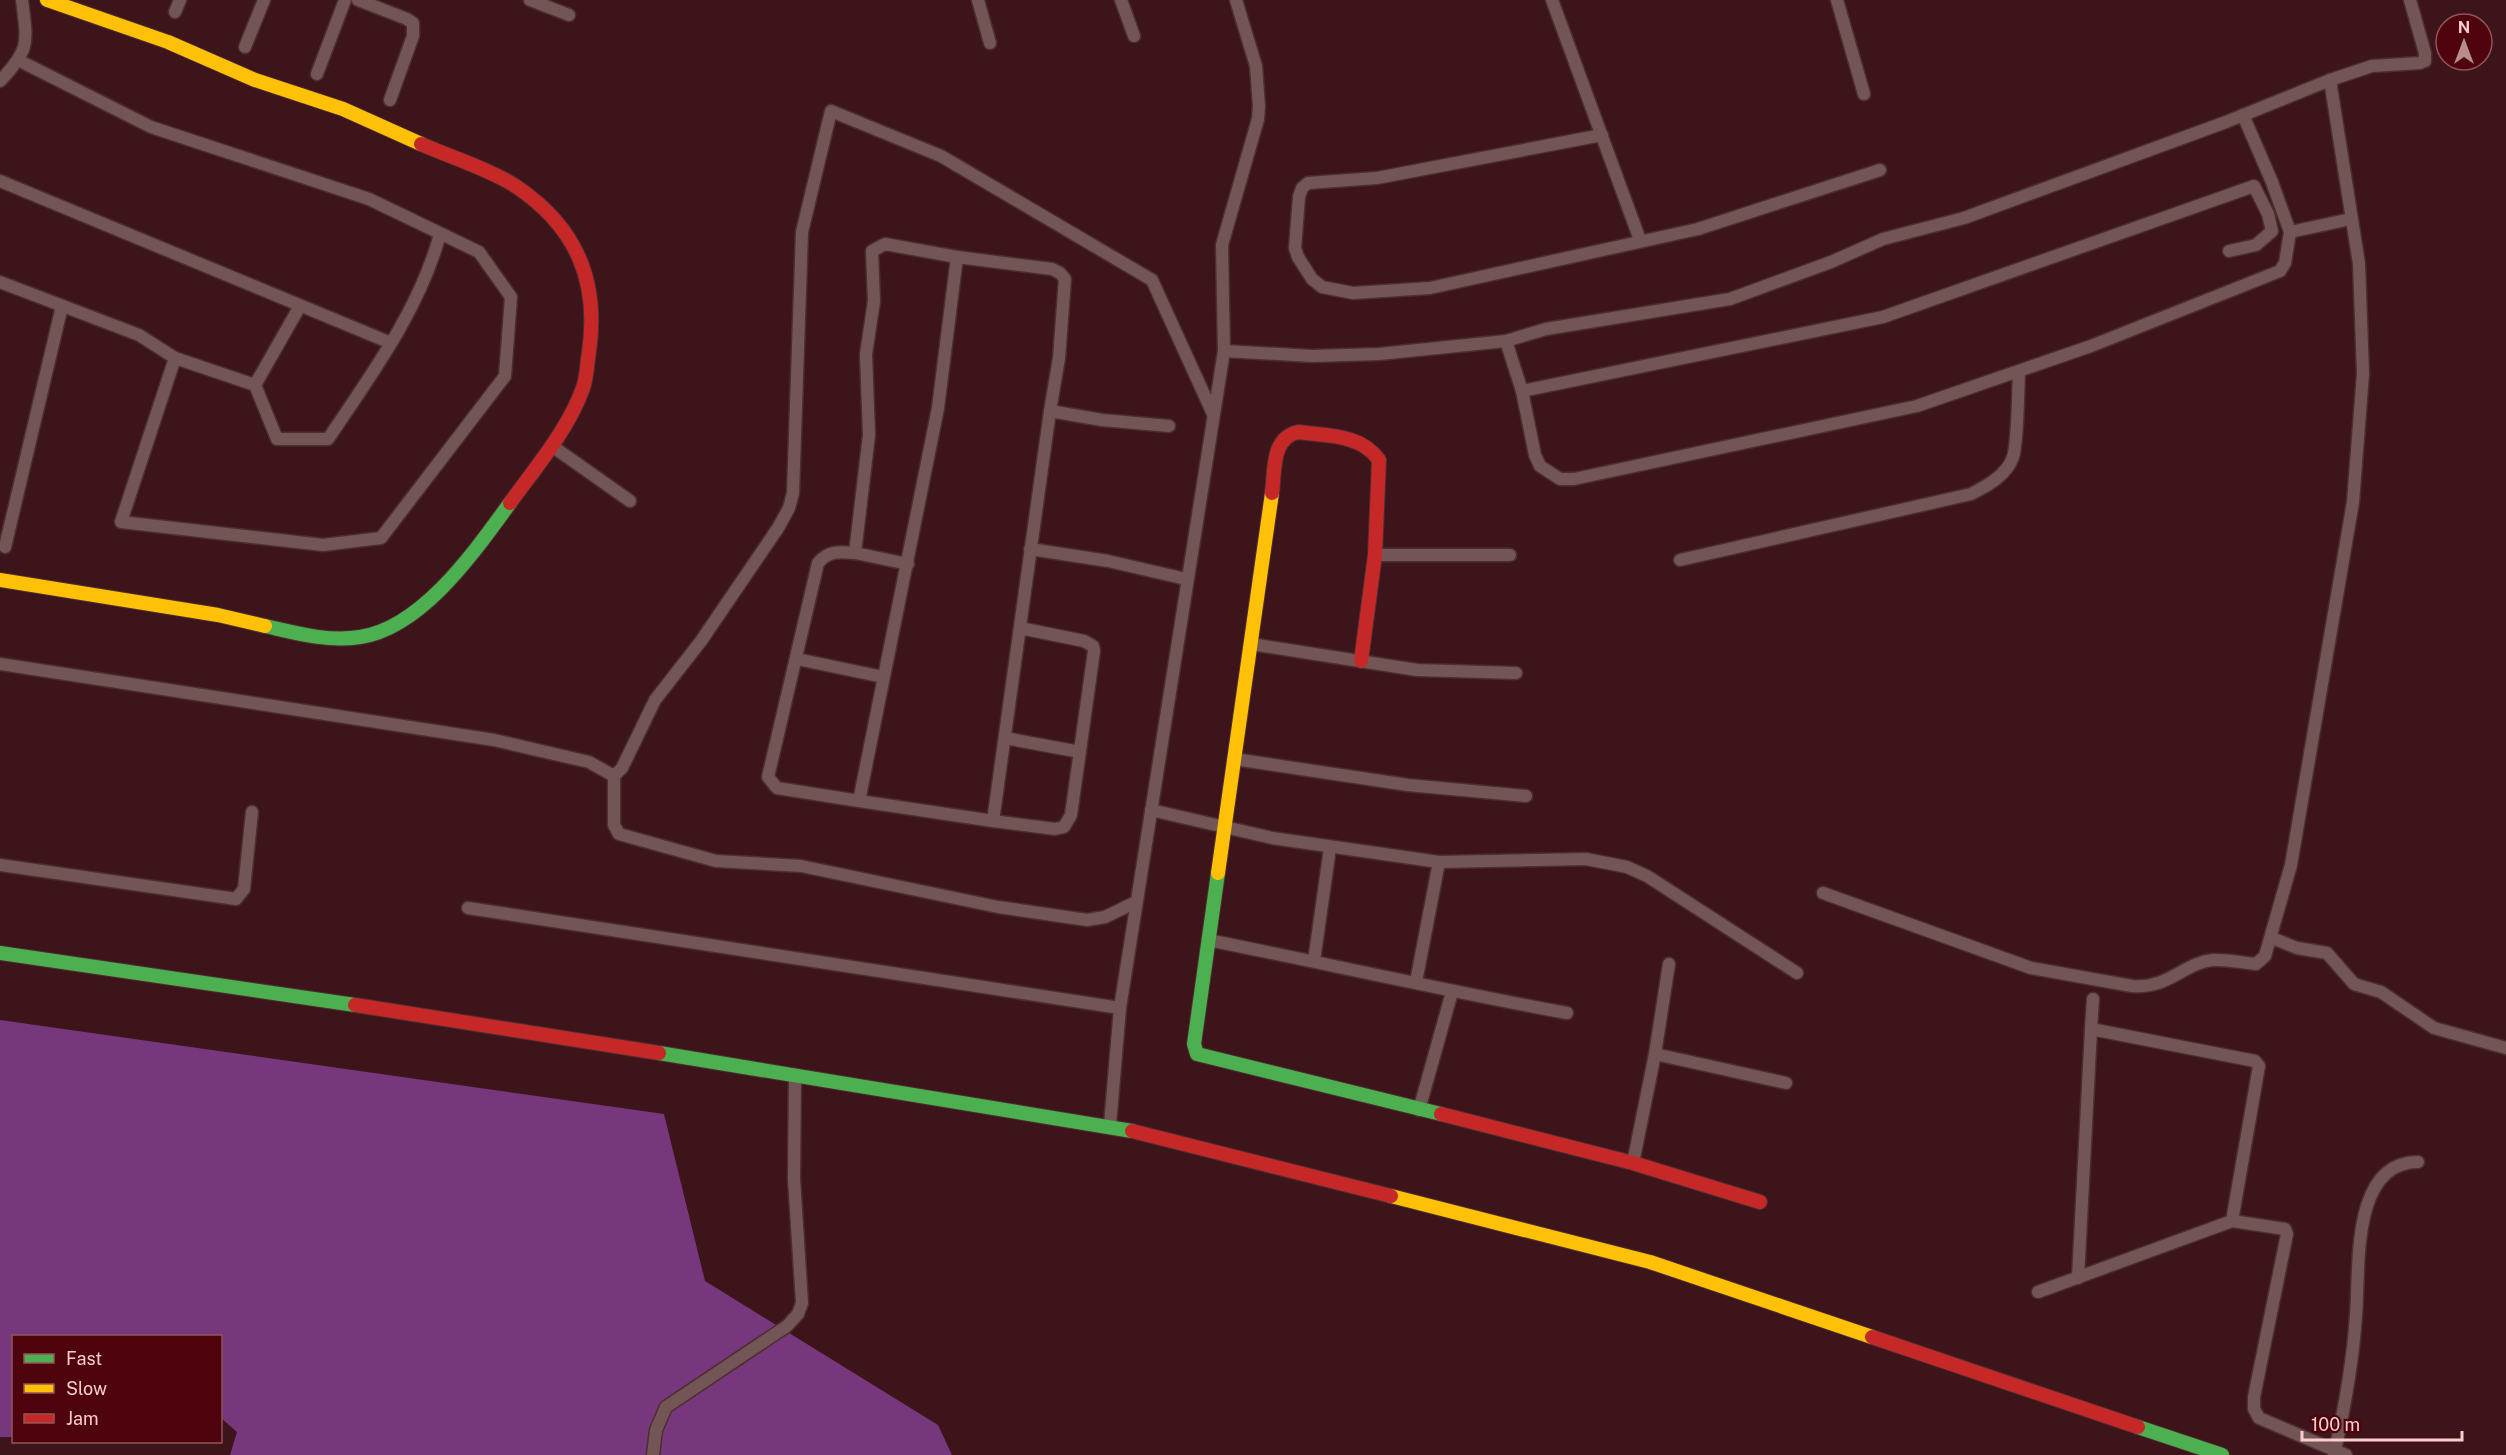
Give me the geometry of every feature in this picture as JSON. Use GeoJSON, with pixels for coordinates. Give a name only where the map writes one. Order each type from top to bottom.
{"type":"FeatureCollection","features":[{"type":"Feature","properties":{"kind":"street"},"geometry":{"type":"LineString","coordinates":[[0,81],[20,61],[26,39],[22,0]]}},
{"type":"Feature","properties":{"kind":"street"},"geometry":{"type":"LineString","coordinates":[[0,580],[218,615],[301,636],[339,639],[379,633],[397,626],[412,616],[474,552],[552,446],[584,387],[593,321],[590,288],[572,241],[550,215],[516,186],[354,114],[255,80],[168,42],[47,0]]}},
{"type":"Feature","properties":{"kind":"street"},"geometry":{"type":"LineString","coordinates":[[245,47],[264,0]]}},
{"type":"Feature","properties":{"kind":"street"},"geometry":{"type":"LineString","coordinates":[[317,74],[345,0]]}},
{"type":"Feature","properties":{"kind":"street"},"geometry":{"type":"LineString","coordinates":[[358,0],[412,23],[413,36],[390,100]]}},
{"type":"Feature","properties":{"kind":"street"},"geometry":{"type":"LineString","coordinates":[[530,0],[569,15]]}},
{"type":"Feature","properties":{"kind":"street"},"geometry":{"type":"LineString","coordinates":[[978,0],[990,43]]}},
{"type":"Feature","properties":{"kind":"street"},"geometry":{"type":"LineString","coordinates":[[1121,0],[1134,36]]}},
{"type":"Feature","properties":{"kind":"street"},"geometry":{"type":"LineString","coordinates":[[1110,1125],[1120,1008],[1186,579],[1224,351],[1222,245],[1258,114],[1260,84],[1236,0]]}},
{"type":"Feature","properties":{"kind":"street"},"geometry":{"type":"LineString","coordinates":[[1837,0],[1864,94]]}},
{"type":"Feature","properties":{"kind":"street"},"geometry":{"type":"LineString","coordinates":[[1224,351],[1312,356],[1379,354],[1506,341],[1546,329],[1730,299],[1831,262],[1883,239],[1964,218],[2243,115],[2330,80],[2372,66],[2425,61],[2410,0]]}},
{"type":"Feature","properties":{"kind":"street"},"geometry":{"type":"LineString","coordinates":[[1555,1],[1640,240]]}},
{"type":"Feature","properties":{"kind":"street"},"geometry":{"type":"LineString","coordinates":[[20,61],[151,127],[369,199],[478,252],[511,297],[505,376],[381,538],[323,545],[121,522],[175,357]]}},
{"type":"Feature","properties":{"kind":"street"},"geometry":{"type":"LineString","coordinates":[[1823,893],[2031,968],[2132,986],[2144,987],[2163,982],[2213,960],[2256,964],[2265,956],[2291,865],[2356,479],[2363,358],[2359,264],[2330,80]]}},
{"type":"Feature","properties":{"kind":"street"},"geometry":{"type":"LineString","coordinates":[[1136,902],[1105,917],[1086,920],[998,907],[801,866],[716,861],[619,834],[614,825],[614,776],[622,768],[655,700],[701,641],[778,528],[789,508],[793,482],[802,232],[831,111],[941,156],[1152,280],[1214,414]]}},
{"type":"Feature","properties":{"kind":"street"},"geometry":{"type":"LineString","coordinates":[[1506,341],[1522,391],[1535,455],[1540,466],[1560,479],[1574,480],[1906,409],[2019,371],[2280,271],[2285,263],[2290,232],[2272,182],[2243,115]]}},
{"type":"Feature","properties":{"kind":"street"},"geometry":{"type":"LineString","coordinates":[[1602,135],[1377,178],[1308,183],[1302,188],[1299,197],[1295,248],[1298,257],[1312,279],[1322,286],[1353,293],[1430,288],[1711,226],[1880,170]]}},
{"type":"Feature","properties":{"kind":"street"},"geometry":{"type":"LineString","coordinates":[[0,181],[391,343]]}},
{"type":"Feature","properties":{"kind":"street"},"geometry":{"type":"LineString","coordinates":[[1522,391],[1883,317],[2254,186],[2271,223],[2272,231],[2256,245],[2229,251]]}},
{"type":"Feature","properties":{"kind":"street"},"geometry":{"type":"LineString","coordinates":[[2290,232],[2351,219]]}},
{"type":"Feature","properties":{"kind":"street"},"geometry":{"type":"LineString","coordinates":[[0,282],[139,334],[175,357],[255,385],[277,439],[328,439],[391,343],[432,263],[440,234]]}},
{"type":"Feature","properties":{"kind":"street"},"geometry":{"type":"LineString","coordinates":[[855,553],[869,435],[866,354],[874,294],[872,251],[885,244],[957,257],[1052,269],[1060,273],[1065,279],[1059,358],[993,821]]}},
{"type":"Feature","properties":{"kind":"street"},"geometry":{"type":"LineString","coordinates":[[859,801],[938,408],[957,257]]}},
{"type":"Feature","properties":{"kind":"street"},"geometry":{"type":"LineString","coordinates":[[5,547],[62,306]]}},
{"type":"Feature","properties":{"kind":"street"},"geometry":{"type":"LineString","coordinates":[[255,385],[300,306]]}},
{"type":"Feature","properties":{"kind":"street"},"geometry":{"type":"LineString","coordinates":[[1680,560],[1971,494],[1986,487],[2002,474],[2013,457],[2019,371]]}},
{"type":"Feature","properties":{"kind":"street"},"geometry":{"type":"LineString","coordinates":[[1050,411],[1102,420],[1169,426]]}},
{"type":"Feature","properties":{"kind":"street"},"geometry":{"type":"LineString","coordinates":[[1361,661],[1375,555],[1381,470],[1376,453],[1363,443],[1298,432],[1288,433],[1280,441],[1278,448],[1194,1044],[1197,1054],[1633,1163],[1760,1202]]}},
{"type":"Feature","properties":{"kind":"street"},"geometry":{"type":"LineString","coordinates":[[552,446],[630,501]]}},
{"type":"Feature","properties":{"kind":"street"},"geometry":{"type":"LineString","coordinates":[[1030,549],[1108,561],[1186,579]]}},
{"type":"Feature","properties":{"kind":"street"},"geometry":{"type":"LineString","coordinates":[[908,564],[855,553],[832,552],[818,563],[768,777],[777,788],[993,821],[1055,829],[1064,827],[1071,815],[1094,658],[1093,646],[1084,641],[1020,628]]}},
{"type":"Feature","properties":{"kind":"street"},"geometry":{"type":"LineString","coordinates":[[1375,555],[1510,555]]}},
{"type":"Feature","properties":{"kind":"street"},"geometry":{"type":"LineString","coordinates":[[1251,644],[1432,672],[1516,673]]}},
{"type":"Feature","properties":{"kind":"street"},"geometry":{"type":"LineString","coordinates":[[797,659],[883,677]]}},
{"type":"Feature","properties":{"kind":"street"},"geometry":{"type":"LineString","coordinates":[[0,664],[504,742],[589,762],[614,776]]}},
{"type":"Feature","properties":{"kind":"street"},"geometry":{"type":"LineString","coordinates":[[1005,738],[1080,752]]}},
{"type":"Feature","properties":{"kind":"street"},"geometry":{"type":"LineString","coordinates":[[1234,759],[1408,785],[1526,796]]}},
{"type":"Feature","properties":{"kind":"street"},"geometry":{"type":"LineString","coordinates":[[1151,810],[1224,828],[1330,848],[1439,862],[1586,859],[1627,867],[1647,876],[1797,973]]}},
{"type":"Feature","properties":{"kind":"street"},"geometry":{"type":"LineString","coordinates":[[0,865],[237,899],[244,889],[252,812]]}},
{"type":"Feature","properties":{"kind":"street"},"geometry":{"type":"LineString","coordinates":[[1314,961],[1330,848]]}},
{"type":"Feature","properties":{"kind":"street"},"geometry":{"type":"LineString","coordinates":[[1416,982],[1439,862]]}},
{"type":"Feature","properties":{"kind":"street"},"geometry":{"type":"LineString","coordinates":[[468,908],[1120,1008]]}},
{"type":"Feature","properties":{"kind":"street"},"geometry":{"type":"LineString","coordinates":[[2272,938],[2297,948],[2327,953],[2354,984],[2381,992],[2433,1028],[2506,1048]]}},
{"type":"Feature","properties":{"kind":"street"},"geometry":{"type":"LineString","coordinates":[[1208,940],[1416,982],[1452,992],[1567,1012]]}},
{"type":"Feature","properties":{"kind":"street"},"geometry":{"type":"LineString","coordinates":[[0,953],[212,982],[1110,1125],[1650,1262],[2222,1455]]}},
{"type":"Feature","properties":{"kind":"street"},"geometry":{"type":"LineString","coordinates":[[1633,1163],[1655,1054],[1669,964]]}},
{"type":"Feature","properties":{"kind":"street"},"geometry":{"type":"LineString","coordinates":[[1419,1110],[1452,992]]}},
{"type":"Feature","properties":{"kind":"street"},"geometry":{"type":"LineString","coordinates":[[2078,1278],[2093,999]]}},
{"type":"Feature","properties":{"kind":"street"},"geometry":{"type":"LineString","coordinates":[[2091,1029],[2255,1060],[2259,1066],[2232,1221]]}},
{"type":"Feature","properties":{"kind":"street"},"geometry":{"type":"LineString","coordinates":[[1655,1054],[1786,1083]]}},
{"type":"Feature","properties":{"kind":"street"},"geometry":{"type":"LineString","coordinates":[[653,1455],[656,1430],[666,1407],[787,1326],[798,1314],[801,1303],[794,1179],[795,1076]]}},
{"type":"Feature","properties":{"kind":"street"},"geometry":{"type":"LineString","coordinates":[[2038,1292],[2232,1221],[2278,1226],[2285,1229],[2287,1234],[2254,1397],[2254,1409],[2259,1418],[2338,1454],[2356,1316],[2360,1233],[2368,1201],[2381,1178],[2397,1166],[2418,1162]]}},
{"type":"Feature","properties":{"kind":"shaded area"},"geometry":{"type":"Polygon","coordinates":[[[0,1020],[664,1114],[705,1281],[938,1425],[952,1455],[230,1455],[237,1432],[222,1419],[222,1335],[12,1335],[12,1437],[0,1437],[0,1020]]]}},
{"type":"Feature","properties":{"kind":"traffic: fast"},"geometry":{"type":"LineString","coordinates":[[265,626],[312,636],[336,638],[360,637],[383,631],[405,619],[445,585],[481,543],[510,503]]}},
{"type":"Feature","properties":{"kind":"traffic: fast"},"geometry":{"type":"LineString","coordinates":[[1218,873],[1194,1044],[1197,1054],[1441,1114]]}},
{"type":"Feature","properties":{"kind":"traffic: fast"},"geometry":{"type":"LineString","coordinates":[[0,953],[355,1005]]}},
{"type":"Feature","properties":{"kind":"traffic: fast"},"geometry":{"type":"LineString","coordinates":[[659,1053],[1132,1131]]}},
{"type":"Feature","properties":{"kind":"traffic: fast"},"geometry":{"type":"LineString","coordinates":[[2138,1427],[2222,1455]]}},
{"type":"Feature","properties":{"kind":"traffic: slow"},"geometry":{"type":"LineString","coordinates":[[47,0],[168,42],[255,80],[343,109],[421,144]]}},
{"type":"Feature","properties":{"kind":"traffic: slow"},"geometry":{"type":"LineString","coordinates":[[1218,873],[1272,493]]}},
{"type":"Feature","properties":{"kind":"traffic: slow"},"geometry":{"type":"LineString","coordinates":[[0,580],[218,615],[265,626]]}},
{"type":"Feature","properties":{"kind":"traffic: slow"},"geometry":{"type":"LineString","coordinates":[[1391,1196],[1650,1262],[1872,1337]]}},
{"type":"Feature","properties":{"kind":"traffic: jam"},"geometry":{"type":"LineString","coordinates":[[421,144],[496,175],[538,203],[569,239],[586,279],[591,326],[583,388],[569,419],[541,462],[510,503]]}},
{"type":"Feature","properties":{"kind":"traffic: jam"},"geometry":{"type":"LineString","coordinates":[[1272,493],[1274,466],[1279,448],[1289,435],[1298,432],[1353,441],[1372,451],[1379,460],[1375,555],[1361,661]]}},
{"type":"Feature","properties":{"kind":"traffic: jam"},"geometry":{"type":"LineString","coordinates":[[355,1005],[659,1053]]}},
{"type":"Feature","properties":{"kind":"traffic: jam"},"geometry":{"type":"LineString","coordinates":[[1441,1114],[1633,1163],[1760,1202]]}},
{"type":"Feature","properties":{"kind":"traffic: jam"},"geometry":{"type":"LineString","coordinates":[[1132,1131],[1391,1196]]}},
{"type":"Feature","properties":{"kind":"traffic: jam"},"geometry":{"type":"LineString","coordinates":[[1872,1337],[2138,1427]]}}]}
